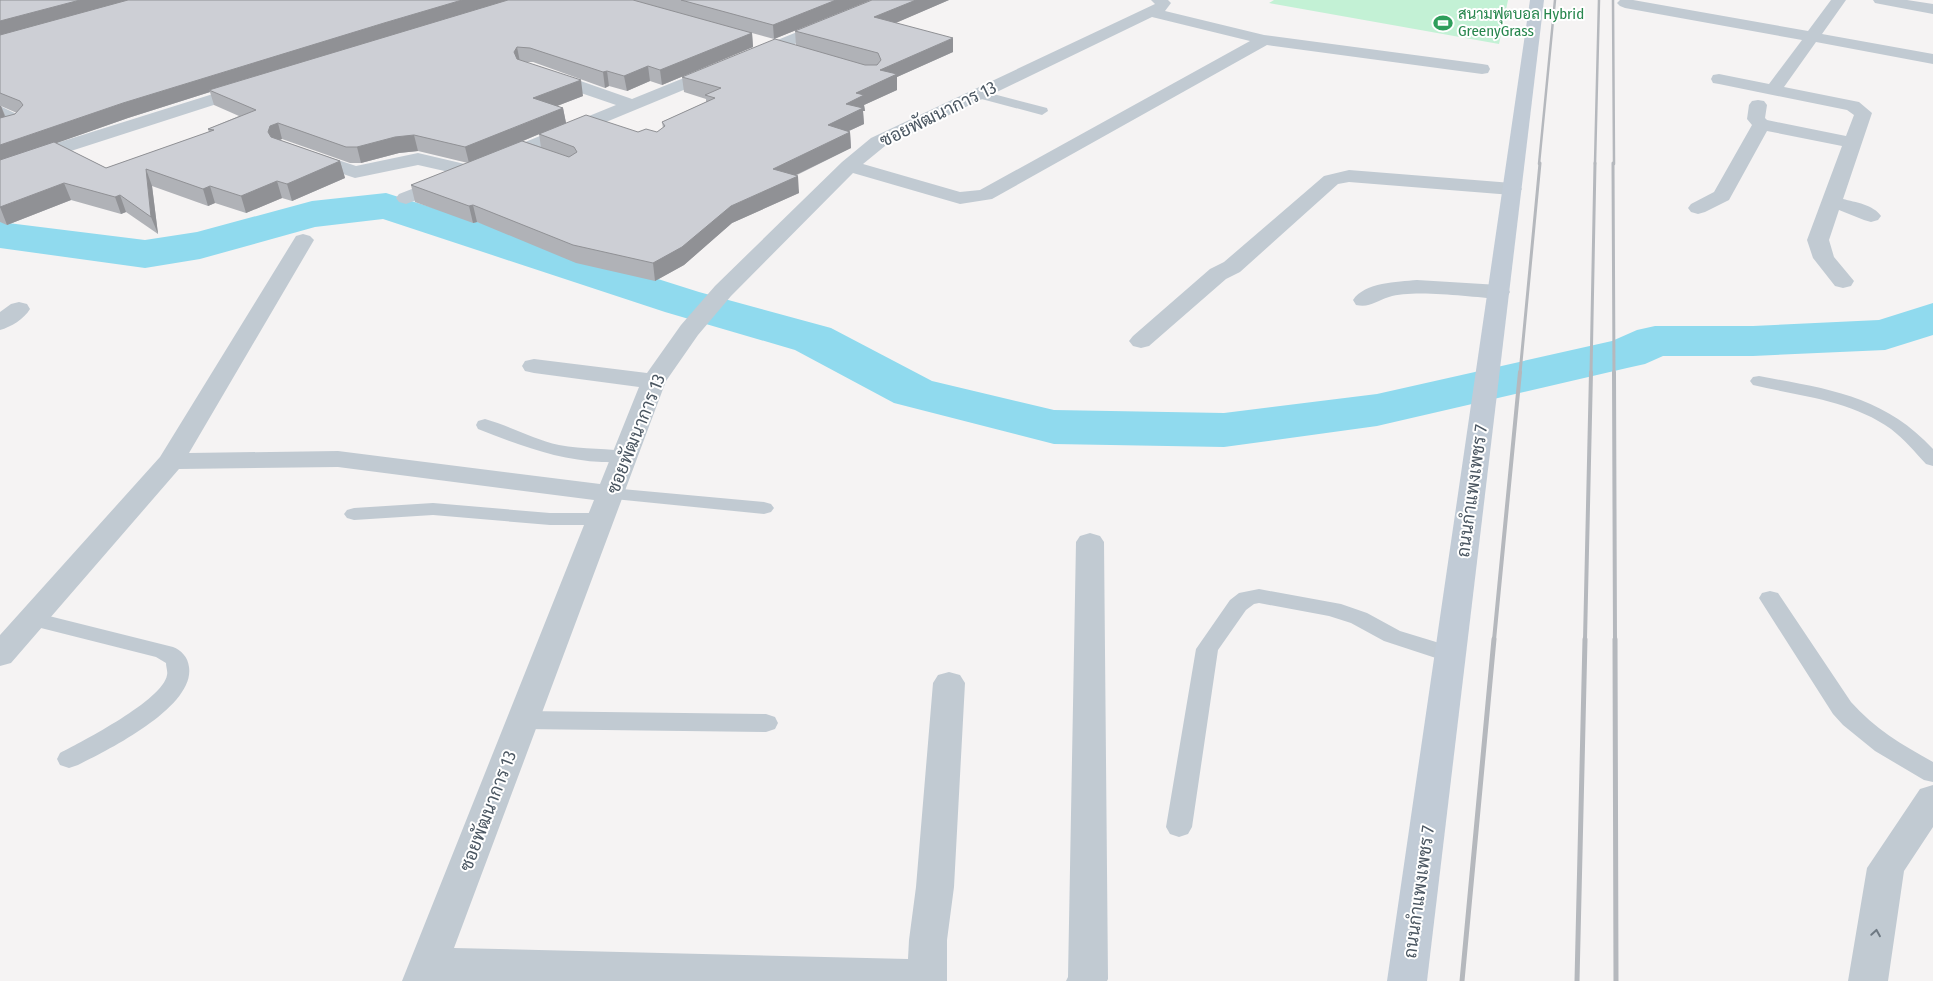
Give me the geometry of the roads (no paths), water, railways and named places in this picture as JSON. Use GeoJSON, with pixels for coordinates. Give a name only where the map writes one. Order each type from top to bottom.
{"type":"FeatureCollection","features":[{"type":"Feature","properties":{"kind":"street"},"geometry":{"type":"LineString","coordinates":[[406,198],[889,0]]}},
{"type":"Feature","properties":{"kind":"street","name":"ถนนกำแพงเพชร 7"},"geometry":{"type":"LineString","coordinates":[[1407,981],[1537,0]]}},
{"type":"Feature","properties":{"kind":"street"},"geometry":{"type":"LineString","coordinates":[[1773,90],[1839,0]]}},
{"type":"Feature","properties":{"kind":"street"},"geometry":{"type":"LineString","coordinates":[[1880,0],[1933,9]]}},
{"type":"Feature","properties":{"kind":"street"},"geometry":{"type":"LineString","coordinates":[[1156,3],[1264,40],[1482,69]]}},
{"type":"Feature","properties":{"kind":"street","name":"ซอยพัฒนาการ 13"},"geometry":{"type":"LineString","coordinates":[[425,973],[654,381],[689,330],[714,302],[850,166],[878,142],[978,94],[1156,3]]}},
{"type":"Feature","properties":{"kind":"street"},"geometry":{"type":"LineString","coordinates":[[1625,3],[1933,59]]}},
{"type":"Feature","properties":{"kind":"street"},"geometry":{"type":"LineString","coordinates":[[747,40],[801,54]]}},
{"type":"Feature","properties":{"kind":"street"},"geometry":{"type":"LineString","coordinates":[[850,166],[954,197],[973,198],[985,195],[1264,40]]}},
{"type":"Feature","properties":{"kind":"street"},"geometry":{"type":"LineString","coordinates":[[535,71],[633,105]]}},
{"type":"Feature","properties":{"kind":"street"},"geometry":{"type":"LineString","coordinates":[[1719,79],[1860,109],[1863,113],[1818,240],[1824,258],[1843,281]]}},
{"type":"Feature","properties":{"kind":"street"},"geometry":{"type":"LineString","coordinates":[[0,171],[67,146],[266,82]]}},
{"type":"Feature","properties":{"kind":"street"},"geometry":{"type":"LineString","coordinates":[[1758,104],[1756,119],[1761,124],[1852,143]]}},
{"type":"Feature","properties":{"kind":"street"},"geometry":{"type":"LineString","coordinates":[[1698,208],[1722,196],[1761,124]]}},
{"type":"Feature","properties":{"kind":"street"},"geometry":{"type":"LineString","coordinates":[[293,150],[355,172],[418,159],[471,171]]}},
{"type":"Feature","properties":{"kind":"street"},"geometry":{"type":"LineString","coordinates":[[1141,341],[1218,274],[1232,267],[1331,180],[1348,176],[1512,188]]}},
{"type":"Feature","properties":{"kind":"street"},"geometry":{"type":"LineString","coordinates":[[1831,202],[1854,208],[1871,216]]}},
{"type":"Feature","properties":{"kind":"street"},"geometry":{"type":"LineString","coordinates":[[0,655],[171,461],[303,240]]}},
{"type":"Feature","properties":{"kind":"street"},"geometry":{"type":"LineString","coordinates":[[1364,300],[1385,290],[1417,287],[1499,292]]}},
{"type":"Feature","properties":{"kind":"street"},"geometry":{"type":"LineString","coordinates":[[0,322],[19,309]]}},
{"type":"Feature","properties":{"kind":"street"},"geometry":{"type":"LineString","coordinates":[[534,366],[654,381]]}},
{"type":"Feature","properties":{"kind":"street"},"geometry":{"type":"LineString","coordinates":[[171,461],[338,459],[606,507]]}},
{"type":"Feature","properties":{"kind":"street"},"geometry":{"type":"LineString","coordinates":[[1086,981],[1088,969],[1090,542]]}},
{"type":"Feature","properties":{"kind":"street"},"geometry":{"type":"LineString","coordinates":[[425,973],[894,975],[935,979],[928,940],[935,887],[949,683]]}},
{"type":"Feature","properties":{"kind":"street"},"geometry":{"type":"LineString","coordinates":[[1868,981],[1886,868],[1933,798]]}},
{"type":"Feature","properties":{"kind":"lane"},"geometry":{"type":"LineString","coordinates":[[978,94],[1042,111]]}},
{"type":"Feature","properties":{"kind":"lane"},"geometry":{"type":"LineString","coordinates":[[0,110],[20,121],[15,126],[0,130]]}},
{"type":"Feature","properties":{"kind":"lane"},"geometry":{"type":"LineString","coordinates":[[595,121],[613,127]]}},
{"type":"Feature","properties":{"kind":"lane"},"geometry":{"type":"LineString","coordinates":[[526,150],[544,157]]}},
{"type":"Feature","properties":{"kind":"lane"},"geometry":{"type":"LineString","coordinates":[[1759,381],[1812,392],[1865,407],[1892,421],[1933,460]]}},
{"type":"Feature","properties":{"kind":"lane"},"geometry":{"type":"LineString","coordinates":[[485,425],[521,440],[573,454],[626,457]]}},
{"type":"Feature","properties":{"kind":"lane"},"geometry":{"type":"LineString","coordinates":[[354,514],[433,509],[542,518],[606,507],[764,508]]}},
{"type":"Feature","properties":{"kind":"lane"},"geometry":{"type":"LineString","coordinates":[[1179,827],[1207,649],[1238,605],[1247,598],[1259,596],[1334,609],[1359,618],[1392,636],[1450,655]]}},
{"type":"Feature","properties":{"kind":"lane"},"geometry":{"type":"LineString","coordinates":[[1770,598],[1842,708],[1854,723],[1872,738],[1933,774]]}},
{"type":"Feature","properties":{"kind":"lane"},"geometry":{"type":"LineString","coordinates":[[33,619],[172,654],[179,667],[178,682],[165,697],[120,732],[69,759]]}},
{"type":"Feature","properties":{"kind":"lane"},"geometry":{"type":"LineString","coordinates":[[524,720],[766,724]]}},
{"type":"Feature","properties":{"kind":"waterway"},"geometry":{"type":"LineString","coordinates":[[0,235],[145,254],[200,245],[312,214],[386,206],[682,302],[813,339],[913,392],[1054,427],[1224,430],[1377,410],[1627,353],[1655,341],[1753,341],[1885,335],[1933,318]]}},
{"type":"Feature","properties":{"kind":"railway"},"geometry":{"type":"LineString","coordinates":[[1539,164],[1555,0]]}},
{"type":"Feature","properties":{"kind":"railway"},"geometry":{"type":"LineString","coordinates":[[1595,164],[1599,0]]}},
{"type":"Feature","properties":{"kind":"railway"},"geometry":{"type":"LineString","coordinates":[[1613,0],[1614,164]]}},
{"type":"Feature","properties":{"kind":"railway"},"geometry":{"type":"LineString","coordinates":[[1520,373],[1540,163]]}},
{"type":"Feature","properties":{"kind":"railway"},"geometry":{"type":"LineString","coordinates":[[1591,373],[1595,163]]}},
{"type":"Feature","properties":{"kind":"railway"},"geometry":{"type":"LineString","coordinates":[[1613,163],[1614,373]]}},
{"type":"Feature","properties":{"kind":"railway"},"geometry":{"type":"LineString","coordinates":[[1494,640],[1520,372]]}},
{"type":"Feature","properties":{"kind":"railway"},"geometry":{"type":"LineString","coordinates":[[1585,640],[1591,372]]}},
{"type":"Feature","properties":{"kind":"railway"},"geometry":{"type":"LineString","coordinates":[[1614,372],[1615,640]]}},
{"type":"Feature","properties":{"kind":"railway"},"geometry":{"type":"LineString","coordinates":[[1462,981],[1494,639]]}},
{"type":"Feature","properties":{"kind":"railway"},"geometry":{"type":"LineString","coordinates":[[1577,981],[1585,639]]}},
{"type":"Feature","properties":{"kind":"railway"},"geometry":{"type":"LineString","coordinates":[[1615,639],[1616,981]]}},
{"type":"Feature","properties":{"kind":"place","name":"สนามฟุตบอล Hybrid GreenyGrass"},"geometry":{"type":"Point","coordinates":[1443,23]}}]}
